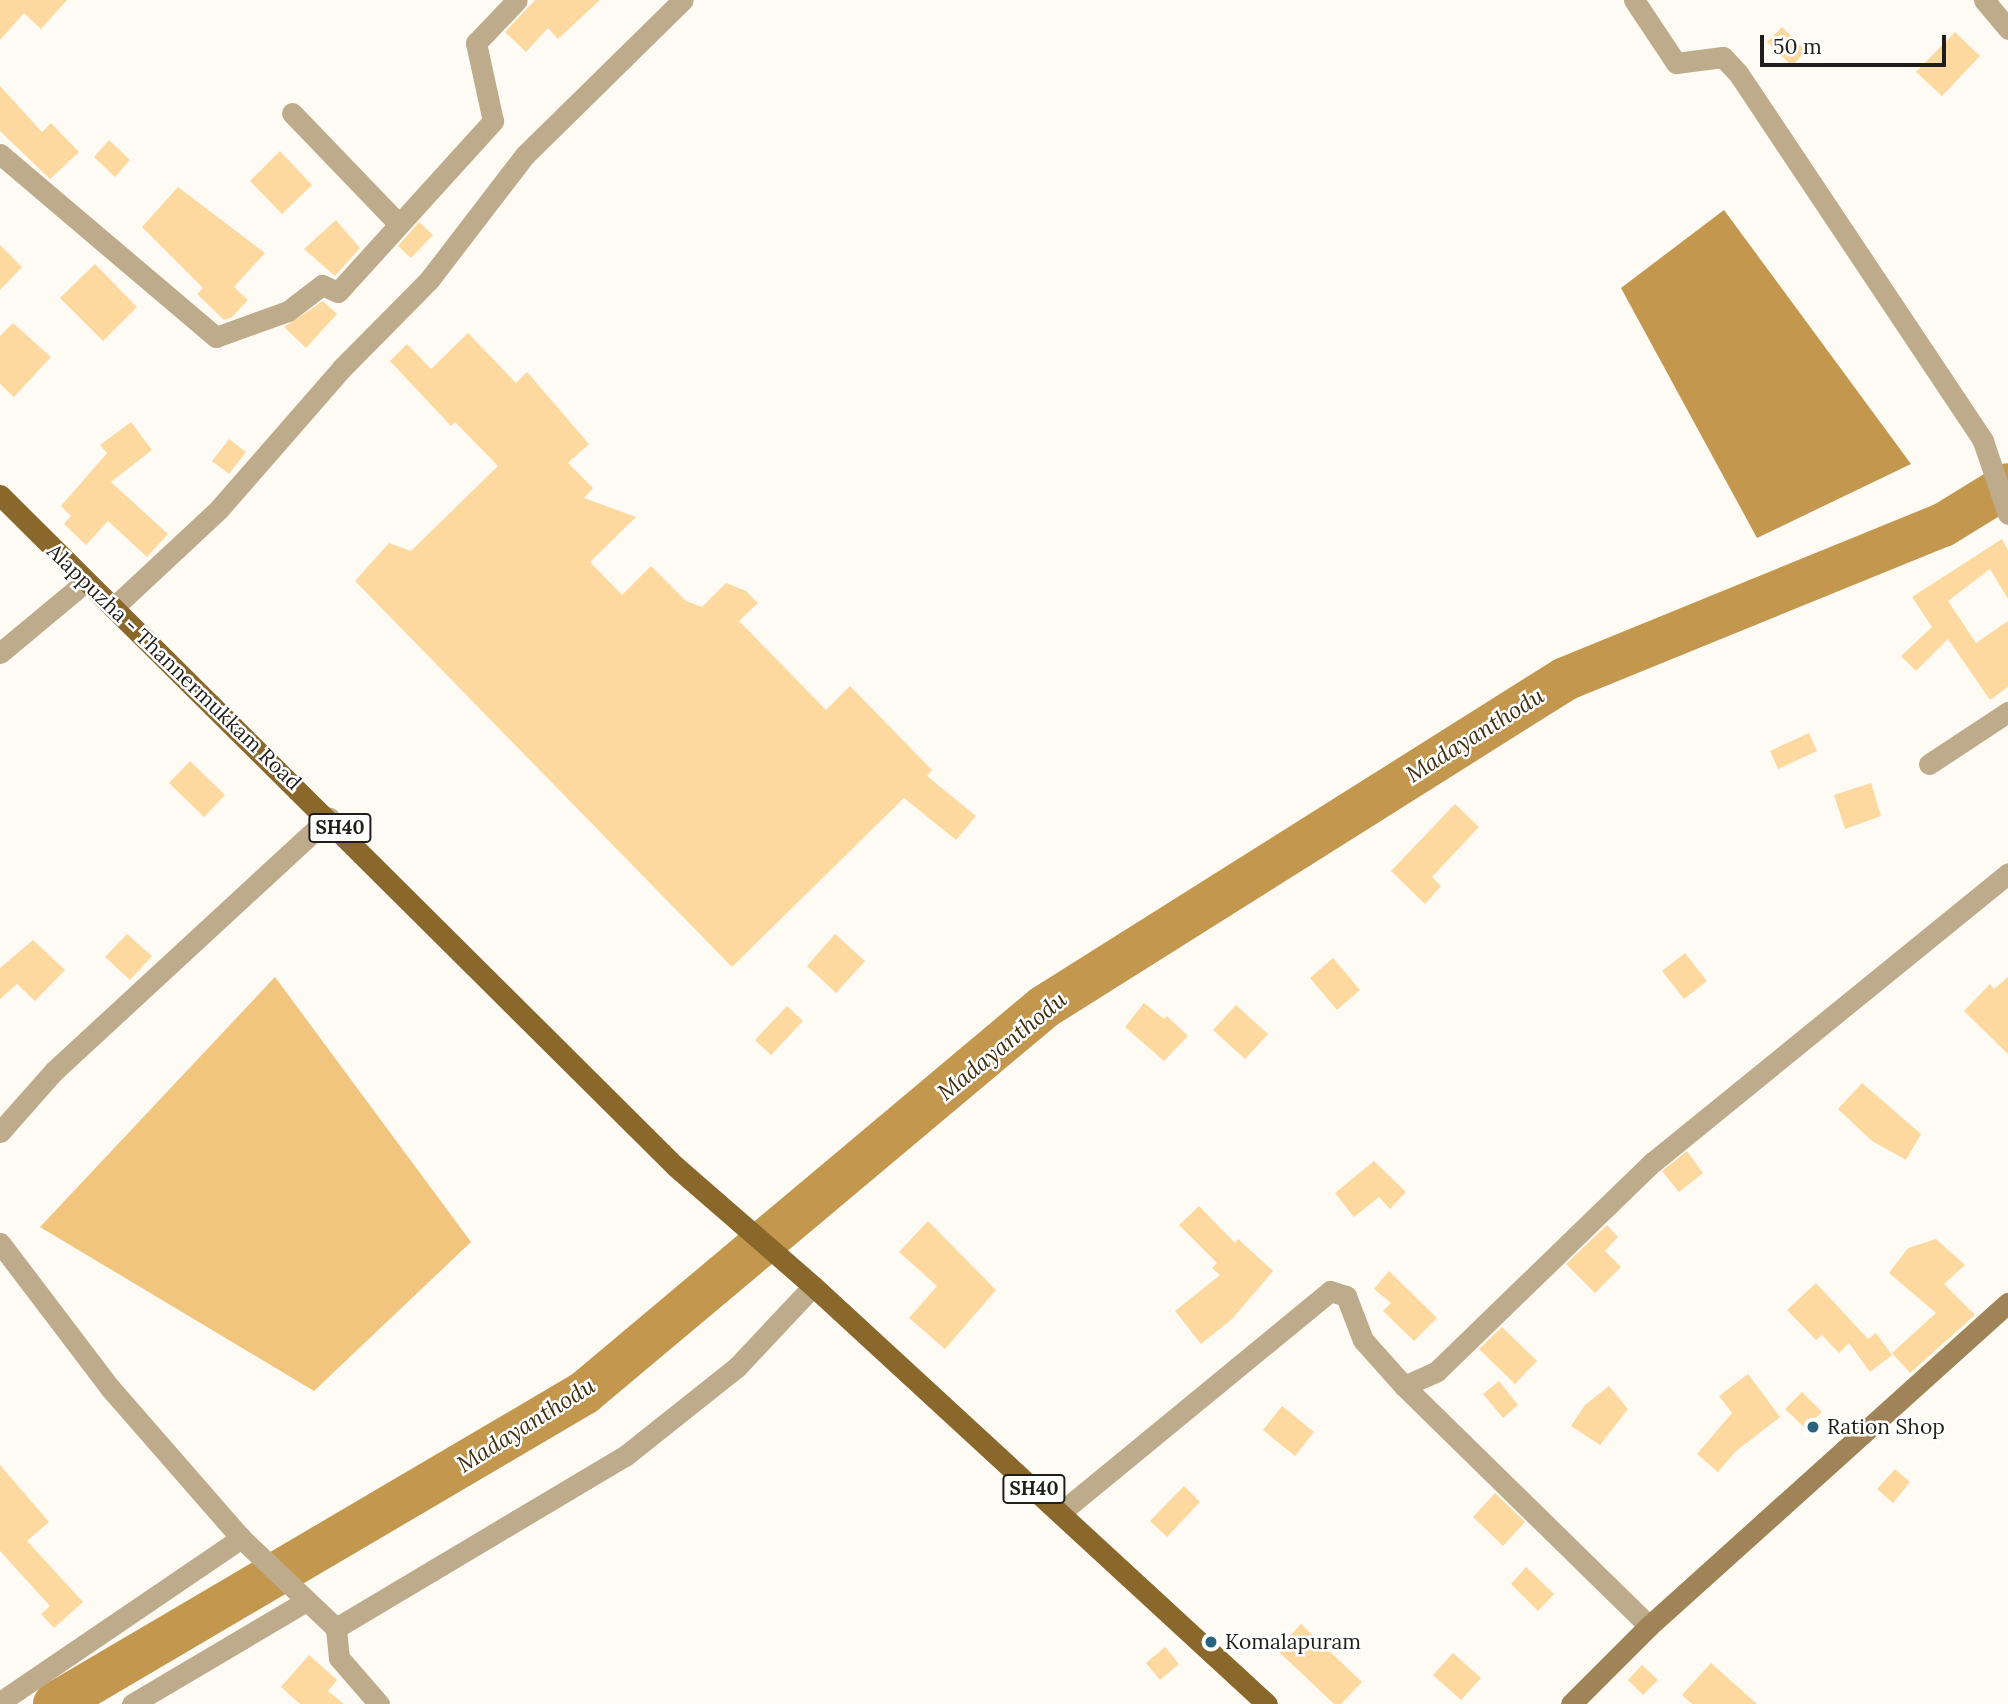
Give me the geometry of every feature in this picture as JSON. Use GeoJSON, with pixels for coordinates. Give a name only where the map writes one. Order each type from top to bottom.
{"type":"FeatureCollection","features":[{"type":"Feature","properties":{"kind":"main road","name":"Alappuzha - Thannermukkam Road"},"geometry":{"type":"LineString","coordinates":[[0,495],[84,583],[329,817],[675,1166],[806,1280]]}},
{"type":"Feature","properties":{"kind":"main road","name":"SH40"},"geometry":{"type":"LineString","coordinates":[[806,1280],[1267,1704]]}},
{"type":"Feature","properties":{"kind":"main road"},"geometry":{"type":"LineString","coordinates":[[1571,1704],[1649,1626],[2008,1303]]}},
{"type":"Feature","properties":{"kind":"street"},"geometry":{"type":"LineString","coordinates":[[0,154],[216,337],[288,311],[322,285],[338,292],[493,121],[476,43],[517,0]]}},
{"type":"Feature","properties":{"kind":"street"},"geometry":{"type":"LineString","coordinates":[[113,608],[219,509],[341,369],[429,280],[525,155],[683,0]]}},
{"type":"Feature","properties":{"kind":"street"},"geometry":{"type":"LineString","coordinates":[[1634,0],[1676,63],[1723,57],[1738,73],[1983,442],[2008,514]]}},
{"type":"Feature","properties":{"kind":"street"},"geometry":{"type":"LineString","coordinates":[[1984,0],[2008,29]]}},
{"type":"Feature","properties":{"kind":"street"},"geometry":{"type":"LineString","coordinates":[[292,113],[400,224]]}},
{"type":"Feature","properties":{"kind":"street"},"geometry":{"type":"LineString","coordinates":[[0,653],[84,583]]}},
{"type":"Feature","properties":{"kind":"street"},"geometry":{"type":"LineString","coordinates":[[1929,764],[2008,712]]}},
{"type":"Feature","properties":{"kind":"street"},"geometry":{"type":"LineString","coordinates":[[0,1132],[54,1071],[329,817]]}},
{"type":"Feature","properties":{"kind":"street"},"geometry":{"type":"LineString","coordinates":[[1404,1386],[1437,1371],[1653,1162],[2008,873]]}},
{"type":"Feature","properties":{"kind":"street"},"geometry":{"type":"LineString","coordinates":[[0,1243],[111,1389],[241,1538],[336,1628],[339,1658],[379,1704]]}},
{"type":"Feature","properties":{"kind":"street"},"geometry":{"type":"LineString","coordinates":[[336,1628],[625,1456],[737,1367],[806,1280]]}},
{"type":"Feature","properties":{"kind":"street"},"geometry":{"type":"LineString","coordinates":[[1060,1513],[1330,1291],[1346,1296],[1363,1340],[1404,1386],[1649,1626]]}},
{"type":"Feature","properties":{"kind":"street"},"geometry":{"type":"LineString","coordinates":[[0,1702],[241,1538]]}},
{"type":"Feature","properties":{"kind":"street"},"geometry":{"type":"LineString","coordinates":[[132,1704],[306,1601]]}},
{"type":"Feature","properties":{"kind":"shaded area"},"geometry":{"type":"Polygon","coordinates":[[[1724,210],[1911,464],[1757,538],[1621,288],[1724,210]]]}},
{"type":"Feature","properties":{"kind":"shaded area"},"geometry":{"type":"Polygon","coordinates":[[[275,977],[471,1242],[314,1391],[40,1227],[275,977]]]}},
{"type":"Feature","properties":{"kind":"building"},"geometry":{"type":"Polygon","coordinates":[[[0,0],[67,0],[41,29],[24,13],[0,40],[0,0]]]}},
{"type":"Feature","properties":{"kind":"building"},"geometry":{"type":"Polygon","coordinates":[[[535,0],[600,0],[558,39],[548,28],[526,52],[505,32],[535,0]]]}},
{"type":"Feature","properties":{"kind":"building"},"geometry":{"type":"Polygon","coordinates":[[[1782,27],[1806,51],[1792,66],[1767,42],[1782,27]]]}},
{"type":"Feature","properties":{"kind":"building"},"geometry":{"type":"Polygon","coordinates":[[[1955,32],[1980,56],[1942,96],[1916,72],[1955,32]]]}},
{"type":"Feature","properties":{"kind":"building"},"geometry":{"type":"Polygon","coordinates":[[[0,86],[42,132],[51,123],[79,152],[50,179],[0,131],[0,86]]]}},
{"type":"Feature","properties":{"kind":"building"},"geometry":{"type":"Polygon","coordinates":[[[109,140],[130,160],[115,177],[94,157],[109,140]]]}},
{"type":"Feature","properties":{"kind":"building"},"geometry":{"type":"Polygon","coordinates":[[[280,151],[312,185],[282,214],[250,181],[280,151]]]}},
{"type":"Feature","properties":{"kind":"building"},"geometry":{"type":"Polygon","coordinates":[[[178,187],[265,253],[234,287],[248,300],[231,318],[224,320],[197,294],[203,288],[142,227],[178,187]]]}},
{"type":"Feature","properties":{"kind":"building"},"geometry":{"type":"Polygon","coordinates":[[[336,220],[360,248],[335,276],[304,249],[336,220]]]}},
{"type":"Feature","properties":{"kind":"building"},"geometry":{"type":"Polygon","coordinates":[[[419,222],[433,235],[411,258],[398,246],[419,222]]]}},
{"type":"Feature","properties":{"kind":"building"},"geometry":{"type":"Polygon","coordinates":[[[0,245],[22,267],[0,290],[0,245]]]}},
{"type":"Feature","properties":{"kind":"building"},"geometry":{"type":"Polygon","coordinates":[[[95,264],[137,307],[103,341],[60,298],[95,264]]]}},
{"type":"Feature","properties":{"kind":"building"},"geometry":{"type":"Polygon","coordinates":[[[323,301],[337,314],[306,348],[284,327],[323,301]]]}},
{"type":"Feature","properties":{"kind":"building"},"geometry":{"type":"Polygon","coordinates":[[[13,323],[51,357],[14,397],[0,384],[0,336],[13,323]]]}},
{"type":"Feature","properties":{"kind":"building"},"geometry":{"type":"Polygon","coordinates":[[[468,333],[516,383],[527,372],[589,444],[568,463],[593,488],[584,498],[636,517],[590,562],[622,595],[651,566],[686,601],[702,607],[726,583],[746,591],[758,603],[739,621],[826,710],[850,686],[932,770],[927,776],[976,816],[956,840],[904,798],[732,967],[355,581],[389,543],[411,551],[498,466],[455,422],[451,426],[390,361],[407,344],[431,369],[468,333]]]}},
{"type":"Feature","properties":{"kind":"building"},"geometry":{"type":"Polygon","coordinates":[[[131,422],[152,450],[111,482],[168,534],[147,557],[108,521],[86,545],[64,524],[71,516],[61,506],[107,453],[100,445],[131,422]]]}},
{"type":"Feature","properties":{"kind":"building"},"geometry":{"type":"Polygon","coordinates":[[[229,439],[246,452],[229,474],[212,461],[229,439]]]}},
{"type":"Feature","properties":{"kind":"building"},"geometry":{"type":"Polygon","coordinates":[[[2002,539],[2008,550],[2008,599],[1990,569],[1948,601],[1976,643],[2008,621],[2008,687],[1990,700],[1948,639],[1916,671],[1901,656],[1932,627],[1912,597],[2002,539]]]}},
{"type":"Feature","properties":{"kind":"building"},"geometry":{"type":"Polygon","coordinates":[[[1809,733],[1817,751],[1778,769],[1770,751],[1809,733]]]}},
{"type":"Feature","properties":{"kind":"building"},"geometry":{"type":"Polygon","coordinates":[[[190,761],[225,795],[204,817],[169,783],[190,761]]]}},
{"type":"Feature","properties":{"kind":"building"},"geometry":{"type":"Polygon","coordinates":[[[1871,783],[1881,816],[1845,829],[1834,795],[1871,783]]]}},
{"type":"Feature","properties":{"kind":"building"},"geometry":{"type":"Polygon","coordinates":[[[1455,804],[1479,827],[1432,877],[1441,886],[1425,904],[1391,871],[1455,804]]]}},
{"type":"Feature","properties":{"kind":"building"},"geometry":{"type":"Polygon","coordinates":[[[127,934],[152,956],[130,980],[105,957],[127,934]]]}},
{"type":"Feature","properties":{"kind":"building"},"geometry":{"type":"Polygon","coordinates":[[[835,934],[865,961],[836,993],[807,966],[835,934]]]}},
{"type":"Feature","properties":{"kind":"building"},"geometry":{"type":"Polygon","coordinates":[[[33,940],[65,970],[35,1001],[17,984],[0,999],[0,968],[33,940]]]}},
{"type":"Feature","properties":{"kind":"building"},"geometry":{"type":"Polygon","coordinates":[[[1685,953],[1707,981],[1684,999],[1662,971],[1685,953]]]}},
{"type":"Feature","properties":{"kind":"building"},"geometry":{"type":"Polygon","coordinates":[[[1333,958],[1360,990],[1337,1010],[1310,978],[1333,958]]]}},
{"type":"Feature","properties":{"kind":"building"},"geometry":{"type":"Polygon","coordinates":[[[2008,977],[2008,1054],[1964,1011],[1990,984],[1994,989],[2008,977]]]}},
{"type":"Feature","properties":{"kind":"building"},"geometry":{"type":"Polygon","coordinates":[[[1144,1003],[1164,1019],[1167,1016],[1188,1036],[1164,1061],[1125,1027],[1144,1003]]]}},
{"type":"Feature","properties":{"kind":"building"},"geometry":{"type":"Polygon","coordinates":[[[1236,1005],[1268,1034],[1245,1059],[1213,1030],[1236,1005]]]}},
{"type":"Feature","properties":{"kind":"building"},"geometry":{"type":"Polygon","coordinates":[[[787,1006],[803,1021],[771,1055],[755,1040],[787,1006]]]}},
{"type":"Feature","properties":{"kind":"building"},"geometry":{"type":"Polygon","coordinates":[[[1862,1083],[1921,1134],[1906,1160],[1872,1141],[1838,1109],[1862,1083]]]}},
{"type":"Feature","properties":{"kind":"building"},"geometry":{"type":"Polygon","coordinates":[[[1687,1151],[1703,1173],[1679,1192],[1662,1171],[1687,1151]]]}},
{"type":"Feature","properties":{"kind":"building"},"geometry":{"type":"Polygon","coordinates":[[[1374,1161],[1406,1192],[1390,1209],[1379,1197],[1354,1217],[1335,1193],[1374,1161]]]}},
{"type":"Feature","properties":{"kind":"building"},"geometry":{"type":"Polygon","coordinates":[[[1199,1206],[1235,1243],[1238,1239],[1273,1271],[1232,1319],[1201,1344],[1175,1311],[1220,1275],[1212,1268],[1217,1263],[1179,1225],[1199,1206]]]}},
{"type":"Feature","properties":{"kind":"building"},"geometry":{"type":"Polygon","coordinates":[[[928,1221],[996,1290],[945,1349],[909,1318],[937,1286],[899,1252],[928,1221]]]}},
{"type":"Feature","properties":{"kind":"building"},"geometry":{"type":"Polygon","coordinates":[[[1607,1225],[1618,1237],[1605,1251],[1621,1267],[1595,1293],[1566,1264],[1607,1225]]]}},
{"type":"Feature","properties":{"kind":"building"},"geometry":{"type":"Polygon","coordinates":[[[1936,1239],[1965,1265],[1944,1284],[1975,1315],[1910,1373],[1892,1353],[1936,1313],[1889,1273],[1908,1248],[1936,1239]]]}},
{"type":"Feature","properties":{"kind":"building"},"geometry":{"type":"Polygon","coordinates":[[[1389,1271],[1437,1318],[1414,1341],[1383,1311],[1391,1303],[1374,1289],[1389,1271]]]}},
{"type":"Feature","properties":{"kind":"building"},"geometry":{"type":"Polygon","coordinates":[[[1816,1283],[1868,1339],[1876,1333],[1892,1355],[1870,1372],[1849,1343],[1839,1353],[1822,1335],[1816,1340],[1787,1310],[1816,1283]]]}},
{"type":"Feature","properties":{"kind":"building"},"geometry":{"type":"Polygon","coordinates":[[[1502,1327],[1537,1361],[1515,1384],[1479,1349],[1502,1327]]]}},
{"type":"Feature","properties":{"kind":"building"},"geometry":{"type":"Polygon","coordinates":[[[1748,1374],[1780,1417],[1735,1452],[1718,1472],[1697,1454],[1732,1413],[1719,1396],[1748,1374]]]}},
{"type":"Feature","properties":{"kind":"building"},"geometry":{"type":"Polygon","coordinates":[[[1499,1381],[1518,1405],[1503,1418],[1483,1394],[1499,1381]]]}},
{"type":"Feature","properties":{"kind":"building"},"geometry":{"type":"Polygon","coordinates":[[[1609,1386],[1628,1409],[1600,1445],[1571,1426],[1585,1405],[1609,1386]]]}},
{"type":"Feature","properties":{"kind":"building"},"geometry":{"type":"Polygon","coordinates":[[[1802,1392],[1822,1412],[1805,1428],[1785,1409],[1802,1392]]]}},
{"type":"Feature","properties":{"kind":"building"},"geometry":{"type":"Polygon","coordinates":[[[1282,1406],[1314,1432],[1295,1456],[1263,1430],[1282,1406]]]}},
{"type":"Feature","properties":{"kind":"building"},"geometry":{"type":"Polygon","coordinates":[[[0,1465],[49,1522],[27,1541],[83,1602],[54,1628],[41,1614],[50,1606],[0,1551],[0,1465]]]}},
{"type":"Feature","properties":{"kind":"building"},"geometry":{"type":"Polygon","coordinates":[[[1895,1469],[1910,1482],[1893,1503],[1877,1489],[1895,1469]]]}},
{"type":"Feature","properties":{"kind":"building"},"geometry":{"type":"Polygon","coordinates":[[[1184,1486],[1200,1502],[1167,1537],[1150,1521],[1184,1486]]]}},
{"type":"Feature","properties":{"kind":"building"},"geometry":{"type":"Polygon","coordinates":[[[1495,1493],[1525,1522],[1503,1546],[1473,1517],[1495,1493]]]}},
{"type":"Feature","properties":{"kind":"building"},"geometry":{"type":"Polygon","coordinates":[[[1526,1567],[1554,1594],[1538,1611],[1511,1584],[1526,1567]]]}},
{"type":"Feature","properties":{"kind":"building"},"geometry":{"type":"Polygon","coordinates":[[[1301,1624],[1362,1682],[1341,1704],[1334,1704],[1277,1650],[1301,1624]]]}},
{"type":"Feature","properties":{"kind":"building"},"geometry":{"type":"Polygon","coordinates":[[[1165,1647],[1179,1664],[1160,1680],[1146,1663],[1165,1647]]]}},
{"type":"Feature","properties":{"kind":"building"},"geometry":{"type":"Polygon","coordinates":[[[1453,1653],[1481,1678],[1461,1700],[1433,1675],[1453,1653]]]}},
{"type":"Feature","properties":{"kind":"building"},"geometry":{"type":"Polygon","coordinates":[[[309,1655],[337,1680],[328,1691],[344,1704],[300,1704],[281,1687],[309,1655]]]}},
{"type":"Feature","properties":{"kind":"building"},"geometry":{"type":"Polygon","coordinates":[[[1711,1663],[1757,1704],[1692,1704],[1682,1695],[1711,1663]]]}},
{"type":"Feature","properties":{"kind":"building"},"geometry":{"type":"Polygon","coordinates":[[[1642,1665],[1658,1680],[1643,1695],[1628,1680],[1642,1665]]]}},
{"type":"Feature","properties":{"kind":"waterway","name":"Madayanthodu"},"geometry":{"type":"LineString","coordinates":[[55,1704],[584,1393],[1044,1007],[1565,679],[1943,525],[2008,485]]}},
{"type":"Feature","properties":{"kind":"place","name":"Ration Shop"},"geometry":{"type":"Point","coordinates":[1813,1427]}},
{"type":"Feature","properties":{"kind":"place","name":"Komalapuram"},"geometry":{"type":"Point","coordinates":[1211,1642]}}]}
